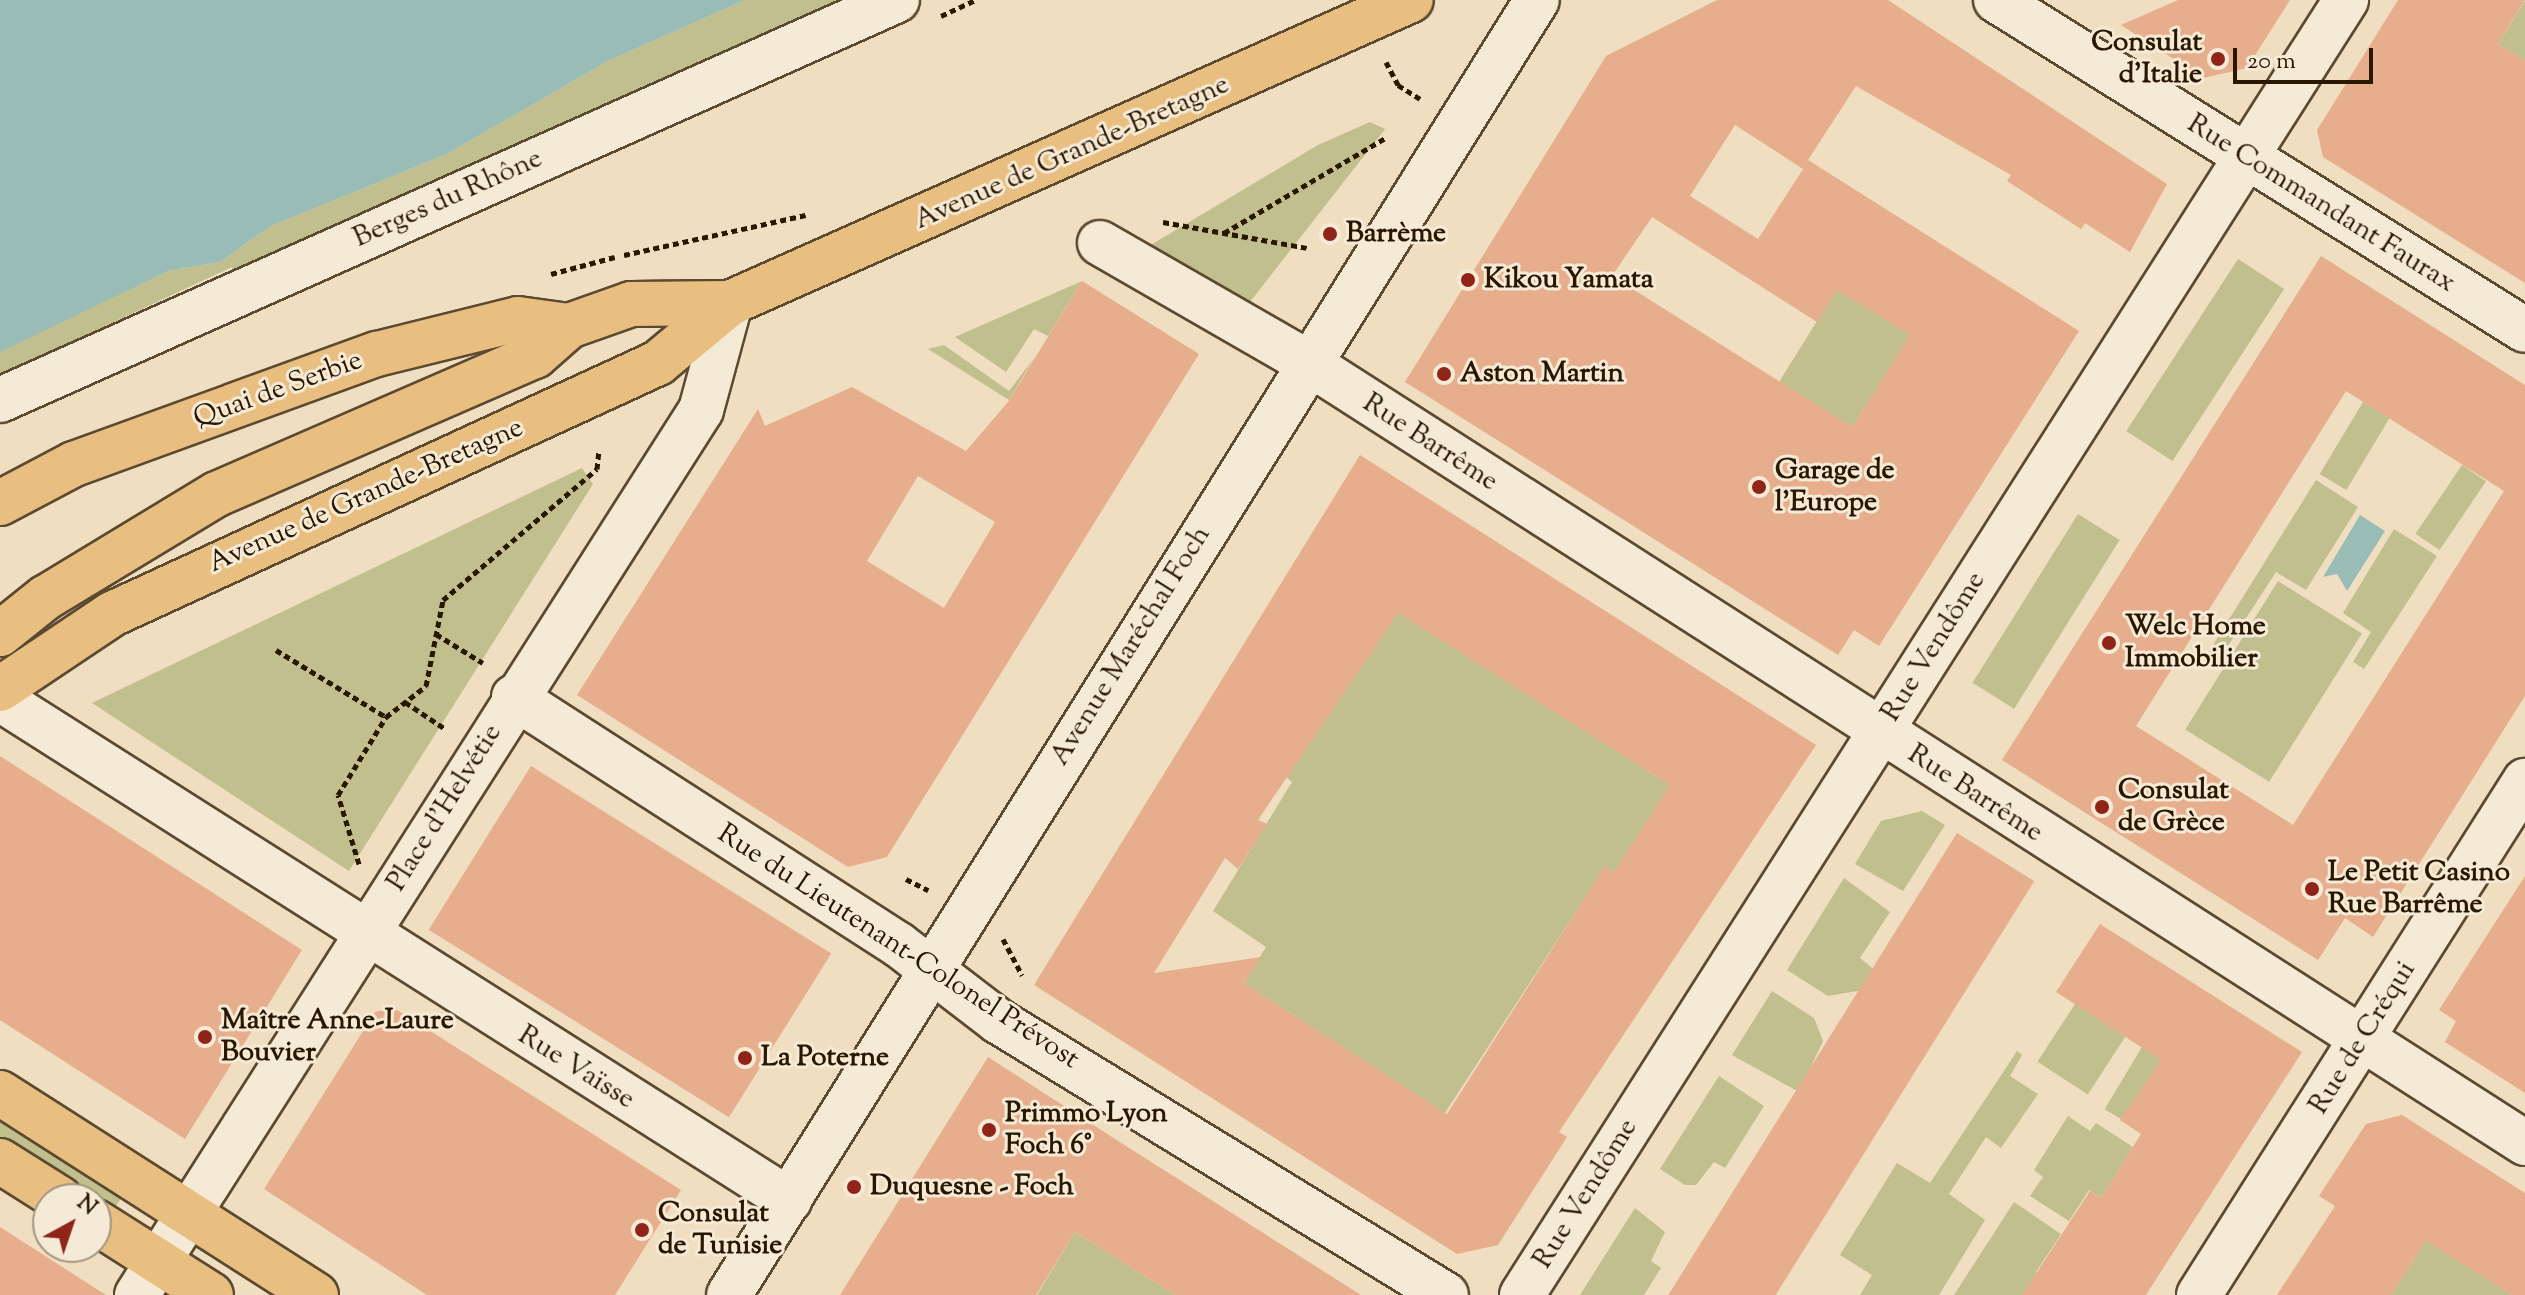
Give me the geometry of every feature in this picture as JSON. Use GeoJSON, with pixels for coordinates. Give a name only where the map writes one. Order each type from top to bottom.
{"type":"FeatureCollection","features":[{"type":"Feature","properties":{"kind":"main road","name":"Avenue de Grande-Bretagne"},"geometry":{"type":"LineString","coordinates":[[0,689],[112,614],[658,363],[730,303],[1411,0]]}},
{"type":"Feature","properties":{"kind":"main road","name":"Avenue de Grande-Bretagne"},"geometry":{"type":"LineString","coordinates":[[0,634],[45,598],[217,494],[535,356],[569,326],[631,304],[730,303]]}},
{"type":"Feature","properties":{"kind":"main road","name":"Quai de Serbie"},"geometry":{"type":"LineString","coordinates":[[0,503],[74,464],[377,354],[518,319],[569,326]]}},
{"type":"Feature","properties":{"kind":"main road"},"geometry":{"type":"LineString","coordinates":[[0,1093],[316,1295]]}},
{"type":"Feature","properties":{"kind":"main road"},"geometry":{"type":"LineString","coordinates":[[0,1161],[35,1183]]}},
{"type":"Feature","properties":{"kind":"main road"},"geometry":{"type":"LineString","coordinates":[[112,1240],[147,1278],[211,1295]]}},
{"type":"Feature","properties":{"kind":"street","name":"Berges du Rhône"},"geometry":{"type":"LineString","coordinates":[[0,400],[897,0]]}},
{"type":"Feature","properties":{"kind":"street","name":"Avenue Maréchal Foch"},"geometry":{"type":"LineString","coordinates":[[729,1295],[1307,362],[1537,0]]}},
{"type":"Feature","properties":{"kind":"street","name":"Rue Commandant Faurax"},"geometry":{"type":"LineString","coordinates":[[1996,0],[2525,330]]}},
{"type":"Feature","properties":{"kind":"street","name":"Rue Vendôme"},"geometry":{"type":"LineString","coordinates":[[1522,1295],[2346,0]]}},
{"type":"Feature","properties":{"kind":"street","name":"Rue Barrême"},"geometry":{"type":"LineString","coordinates":[[1100,243],[1307,362],[1879,734],[2525,1143]]}},
{"type":"Feature","properties":{"kind":"street","name":"Place d'Helvétie"},"geometry":{"type":"LineString","coordinates":[[147,1278],[364,936],[495,682],[701,410],[730,303]]}},
{"type":"Feature","properties":{"kind":"street","name":"Rue du Lieutenant-Colonel Prévost"},"geometry":{"type":"LineString","coordinates":[[495,682],[932,968],[998,1021],[1446,1295]]}},
{"type":"Feature","properties":{"kind":"street"},"geometry":{"type":"LineString","coordinates":[[0,699],[364,936]]}},
{"type":"Feature","properties":{"kind":"street","name":"Rue de Créqui"},"geometry":{"type":"LineString","coordinates":[[2199,1295],[2525,781]]}},
{"type":"Feature","properties":{"kind":"street","name":"Rue Vaïsse"},"geometry":{"type":"LineString","coordinates":[[364,936],[789,1200]]}},
{"type":"Feature","properties":{"kind":"path"},"geometry":{"type":"LineString","coordinates":[[1224,233],[1387,137]]}},
{"type":"Feature","properties":{"kind":"path"},"geometry":{"type":"LineString","coordinates":[[563,271],[820,212]]}},
{"type":"Feature","properties":{"kind":"path"},"geometry":{"type":"LineString","coordinates":[[1163,222],[1307,248]]}},
{"type":"Feature","properties":{"kind":"path"},"geometry":{"type":"LineString","coordinates":[[364,869],[355,861],[338,795],[386,717],[426,686],[443,600],[597,469],[599,451]]}},
{"type":"Feature","properties":{"kind":"path"},"geometry":{"type":"LineString","coordinates":[[436,634],[495,682]]}},
{"type":"Feature","properties":{"kind":"path"},"geometry":{"type":"LineString","coordinates":[[276,650],[386,717]]}},
{"type":"Feature","properties":{"kind":"path"},"geometry":{"type":"LineString","coordinates":[[495,682],[496,659]]}},
{"type":"Feature","properties":{"kind":"path"},"geometry":{"type":"LineString","coordinates":[[405,702],[450,732],[458,719]]}},
{"type":"Feature","properties":{"kind":"path"},"geometry":{"type":"LineString","coordinates":[[906,879],[933,892]]}},
{"type":"Feature","properties":{"kind":"path"},"geometry":{"type":"LineString","coordinates":[[997,934],[1011,945],[1022,975]]}},
{"type":"Feature","properties":{"kind":"shaded area"},"geometry":{"type":"Polygon","coordinates":[[[745,0],[897,0],[240,291],[232,267],[0,375],[0,352],[20,339],[168,271],[220,262],[271,226],[447,154],[608,61],[745,0]]]}},
{"type":"Feature","properties":{"kind":"shaded area"},"geometry":{"type":"Polygon","coordinates":[[[2525,1],[2525,60],[2498,44],[2525,1]]]}},
{"type":"Feature","properties":{"kind":"shaded area"},"geometry":{"type":"Polygon","coordinates":[[[1370,122],[1385,129],[1246,307],[1144,249],[1318,145],[1370,122]]]}},
{"type":"Feature","properties":{"kind":"shaded area"},"geometry":{"type":"Polygon","coordinates":[[[2238,259],[2284,289],[2172,461],[2126,431],[2238,259]]]}},
{"type":"Feature","properties":{"kind":"shaded area"},"geometry":{"type":"Polygon","coordinates":[[[1082,281],[1048,336],[1034,329],[1006,372],[955,337],[1082,281]]]}},
{"type":"Feature","properties":{"kind":"shaded area"},"geometry":{"type":"Polygon","coordinates":[[[1837,289],[1940,353],[1890,367],[1852,427],[1779,382],[1837,289]]]}},
{"type":"Feature","properties":{"kind":"shaded area"},"geometry":{"type":"Polygon","coordinates":[[[944,345],[1009,391],[1034,358],[1009,400],[928,349],[944,345]]]}},
{"type":"Feature","properties":{"kind":"shaded area"},"geometry":{"type":"Polygon","coordinates":[[[2363,402],[2390,418],[2346,490],[2320,474],[2363,402]]]}},
{"type":"Feature","properties":{"kind":"shaded area"},"geometry":{"type":"Polygon","coordinates":[[[2462,465],[2486,481],[2440,550],[2416,534],[2462,465]]]}},
{"type":"Feature","properties":{"kind":"shaded area"},"geometry":{"type":"Polygon","coordinates":[[[582,468],[593,484],[349,871],[92,703],[582,468]]]}},
{"type":"Feature","properties":{"kind":"shaded area"},"geometry":{"type":"Polygon","coordinates":[[[2316,480],[2358,507],[2306,590],[2276,572],[2219,660],[2208,653],[2316,480]]]}},
{"type":"Feature","properties":{"kind":"shaded area"},"geometry":{"type":"Polygon","coordinates":[[[2078,514],[2120,540],[2014,709],[1973,683],[2078,514]]]}},
{"type":"Feature","properties":{"kind":"shaded area"},"geometry":{"type":"Polygon","coordinates":[[[2394,529],[2437,556],[2364,669],[2353,662],[2371,632],[2343,613],[2394,529]]]}},
{"type":"Feature","properties":{"kind":"shaded area"},"geometry":{"type":"Polygon","coordinates":[[[2278,581],[2362,633],[2269,782],[2185,729],[2278,581]]]}},
{"type":"Feature","properties":{"kind":"shaded area"},"geometry":{"type":"Polygon","coordinates":[[[1390,597],[1660,779],[1673,772],[1682,777],[1614,872],[1605,867],[1445,1113],[1244,983],[1266,947],[1213,911],[1292,782],[1286,777],[1377,644],[1390,597]]]}},
{"type":"Feature","properties":{"kind":"shaded area"},"geometry":{"type":"Polygon","coordinates":[[[1922,811],[1945,825],[1903,891],[1855,864],[1881,821],[1922,811]]]}},
{"type":"Feature","properties":{"kind":"shaded area"},"geometry":{"type":"Polygon","coordinates":[[[1844,878],[1890,912],[1860,958],[1876,971],[1863,990],[1828,996],[1787,970],[1844,878]]]}},
{"type":"Feature","properties":{"kind":"shaded area"},"geometry":{"type":"Polygon","coordinates":[[[1772,991],[1814,1018],[1823,1041],[1799,1092],[1732,1055],[1772,991]]]}},
{"type":"Feature","properties":{"kind":"shaded area"},"geometry":{"type":"Polygon","coordinates":[[[2075,1004],[2125,1037],[2088,1095],[2037,1062],[2075,1004]]]}},
{"type":"Feature","properties":{"kind":"shaded area"},"geometry":{"type":"Polygon","coordinates":[[[2151,1032],[2171,1044],[2124,1121],[2105,1109],[2151,1032]]]}},
{"type":"Feature","properties":{"kind":"shaded area"},"geometry":{"type":"Polygon","coordinates":[[[2017,1051],[2022,1055],[2010,1076],[2038,1094],[2001,1148],[1986,1137],[1949,1194],[1985,1220],[1939,1295],[1860,1295],[1872,1275],[1840,1255],[1897,1163],[1930,1183],[2017,1051]]]}},
{"type":"Feature","properties":{"kind":"shaded area"},"geometry":{"type":"Polygon","coordinates":[[[1719,1076],[1764,1106],[1725,1168],[1714,1162],[1696,1185],[1685,1185],[1660,1169],[1719,1076]]]}},
{"type":"Feature","properties":{"kind":"shaded area"},"geometry":{"type":"Polygon","coordinates":[[[2068,1116],[2090,1131],[2096,1123],[2133,1147],[2101,1198],[2089,1190],[2069,1221],[2030,1196],[2043,1177],[2034,1170],[2068,1116]]]}},
{"type":"Feature","properties":{"kind":"shaded area"},"geometry":{"type":"Polygon","coordinates":[[[0,1122],[98,1183],[73,1183],[0,1137],[0,1122]]]}},
{"type":"Feature","properties":{"kind":"shaded area"},"geometry":{"type":"Polygon","coordinates":[[[112,1192],[121,1198],[114,1209],[112,1207],[112,1192]]]}},
{"type":"Feature","properties":{"kind":"shaded area"},"geometry":{"type":"Polygon","coordinates":[[[2014,1202],[2061,1234],[2036,1272],[2038,1295],[1954,1295],[2014,1202]]]}},
{"type":"Feature","properties":{"kind":"shaded area"},"geometry":{"type":"Polygon","coordinates":[[[1635,1208],[1665,1232],[1651,1261],[1661,1268],[1644,1295],[1580,1295],[1635,1208]]]}},
{"type":"Feature","properties":{"kind":"shaded area"},"geometry":{"type":"Polygon","coordinates":[[[2403,1224],[2512,1295],[2391,1295],[2415,1258],[2403,1224]]]}},
{"type":"Feature","properties":{"kind":"shaded area"},"geometry":{"type":"Polygon","coordinates":[[[1075,1232],[1175,1295],[1037,1295],[1075,1232]]]}},
{"type":"Feature","properties":{"kind":"water"},"geometry":{"type":"Polygon","coordinates":[[[0,0],[745,0],[608,61],[447,154],[271,226],[220,262],[168,271],[0,352],[0,0]]]}},
{"type":"Feature","properties":{"kind":"water"},"geometry":{"type":"Polygon","coordinates":[[[2360,515],[2385,531],[2347,591],[2337,574],[2323,577],[2360,515]]]}},
{"type":"Feature","properties":{"kind":"building"},"geometry":{"type":"Polygon","coordinates":[[[1717,0],[1888,0],[2167,184],[2130,252],[2085,223],[2081,229],[2007,181],[2011,175],[1856,86],[1808,160],[2079,331],[1879,646],[1854,630],[1838,655],[1405,382],[1606,56],[1717,0]],[[1735,125],[1690,196],[1758,239],[1803,169],[1735,125]],[[1652,217],[1612,276],[1852,427],[1910,335],[1837,290],[1817,322],[1652,217]]]}},
{"type":"Feature","properties":{"kind":"building"},"geometry":{"type":"Polygon","coordinates":[[[2178,0],[2290,0],[2247,68],[2203,78],[2121,25],[2178,0]]]}},
{"type":"Feature","properties":{"kind":"building"},"geometry":{"type":"Polygon","coordinates":[[[2398,0],[2525,0],[2498,44],[2525,60],[2525,283],[2323,157],[2317,130],[2398,0]]]}},
{"type":"Feature","properties":{"kind":"building"},"geometry":{"type":"Polygon","coordinates":[[[2321,256],[2525,385],[2525,696],[2373,937],[2345,918],[2318,960],[2002,760],[2321,256]],[[2346,391],[2136,726],[2293,825],[2504,491],[2346,391]]]}},
{"type":"Feature","properties":{"kind":"building"},"geometry":{"type":"Polygon","coordinates":[[[1082,281],[1199,354],[887,857],[848,867],[577,695],[758,409],[765,426],[852,387],[966,451],[1008,402],[1082,281]],[[918,476],[867,561],[944,608],[995,522],[918,476]]]}},
{"type":"Feature","properties":{"kind":"building"},"geometry":{"type":"Polygon","coordinates":[[[1360,455],[1816,745],[1559,1132],[1567,1137],[1498,1245],[1457,1254],[1034,985],[1360,455]],[[1398,613],[1258,820],[1267,824],[1238,869],[1225,858],[1154,973],[1261,957],[1244,983],[1447,1114],[1605,866],[1614,872],[1670,785],[1398,613]]]}},
{"type":"Feature","properties":{"kind":"building"},"geometry":{"type":"Polygon","coordinates":[[[0,756],[302,950],[185,1139],[0,1020],[0,756]]]}},
{"type":"Feature","properties":{"kind":"building"},"geometry":{"type":"Polygon","coordinates":[[[531,766],[831,954],[729,1117],[429,930],[531,766]]]}},
{"type":"Feature","properties":{"kind":"building"},"geometry":{"type":"Polygon","coordinates":[[[1957,833],[2034,881],[1776,1295],[1668,1295],[1957,833]]]}},
{"type":"Feature","properties":{"kind":"building"},"geometry":{"type":"Polygon","coordinates":[[[2525,876],[2525,1093],[2445,1042],[2456,1021],[2439,1010],[2525,876]]]}},
{"type":"Feature","properties":{"kind":"building"},"geometry":{"type":"Polygon","coordinates":[[[2100,924],[2302,1052],[2146,1295],[2022,1295],[2090,1191],[2101,1198],[2141,1134],[2120,1120],[2161,1060],[2056,992],[2100,924]]]}},
{"type":"Feature","properties":{"kind":"building"},"geometry":{"type":"Polygon","coordinates":[[[394,1008],[681,1190],[615,1295],[427,1295],[264,1189],[375,1012],[394,1008]]]}},
{"type":"Feature","properties":{"kind":"building"},"geometry":{"type":"Polygon","coordinates":[[[988,1057],[1361,1295],[1175,1295],[1075,1232],[1036,1295],[840,1295],[988,1057]]]}},
{"type":"Feature","properties":{"kind":"building"},"geometry":{"type":"Polygon","coordinates":[[[2402,1115],[2525,1193],[2525,1295],[2512,1295],[2426,1241],[2391,1295],[2277,1295],[2335,1206],[2319,1196],[2366,1124],[2402,1115]]]}},
{"type":"Feature","properties":{"kind":"building"},"geometry":{"type":"Polygon","coordinates":[[[0,1227],[32,1248],[32,1263],[56,1263],[106,1295],[0,1295],[0,1227]]]}},
{"type":"Feature","properties":{"kind":"place","name":"Consulat d'Italie"},"geometry":{"type":"Point","coordinates":[2218,59]}},
{"type":"Feature","properties":{"kind":"place","name":"Barrème"},"geometry":{"type":"Point","coordinates":[1330,234]}},
{"type":"Feature","properties":{"kind":"place","name":"Kikou Yamata"},"geometry":{"type":"Point","coordinates":[1468,280]}},
{"type":"Feature","properties":{"kind":"place","name":"Aston Martin"},"geometry":{"type":"Point","coordinates":[1444,374]}},
{"type":"Feature","properties":{"kind":"place","name":"Garage de l'Europe"},"geometry":{"type":"Point","coordinates":[1759,487]}},
{"type":"Feature","properties":{"kind":"place","name":"Welc Home Immobilier"},"geometry":{"type":"Point","coordinates":[2109,643]}},
{"type":"Feature","properties":{"kind":"place","name":"Consulat de Grèce"},"geometry":{"type":"Point","coordinates":[2102,807]}},
{"type":"Feature","properties":{"kind":"place","name":"Le Petit Casino Rue Barrême"},"geometry":{"type":"Point","coordinates":[2312,889]}},
{"type":"Feature","properties":{"kind":"place","name":"Maître Anne-Laure Bouvier"},"geometry":{"type":"Point","coordinates":[205,1037]}},
{"type":"Feature","properties":{"kind":"place","name":"La Poterne"},"geometry":{"type":"Point","coordinates":[745,1058]}},
{"type":"Feature","properties":{"kind":"place","name":"Primmo Lyon Foch 6°"},"geometry":{"type":"Point","coordinates":[989,1130]}},
{"type":"Feature","properties":{"kind":"place","name":"Duquesne - Foch"},"geometry":{"type":"Point","coordinates":[854,1187]}},
{"type":"Feature","properties":{"kind":"place","name":"Consulat de Tunisie"},"geometry":{"type":"Point","coordinates":[642,1230]}}]}
